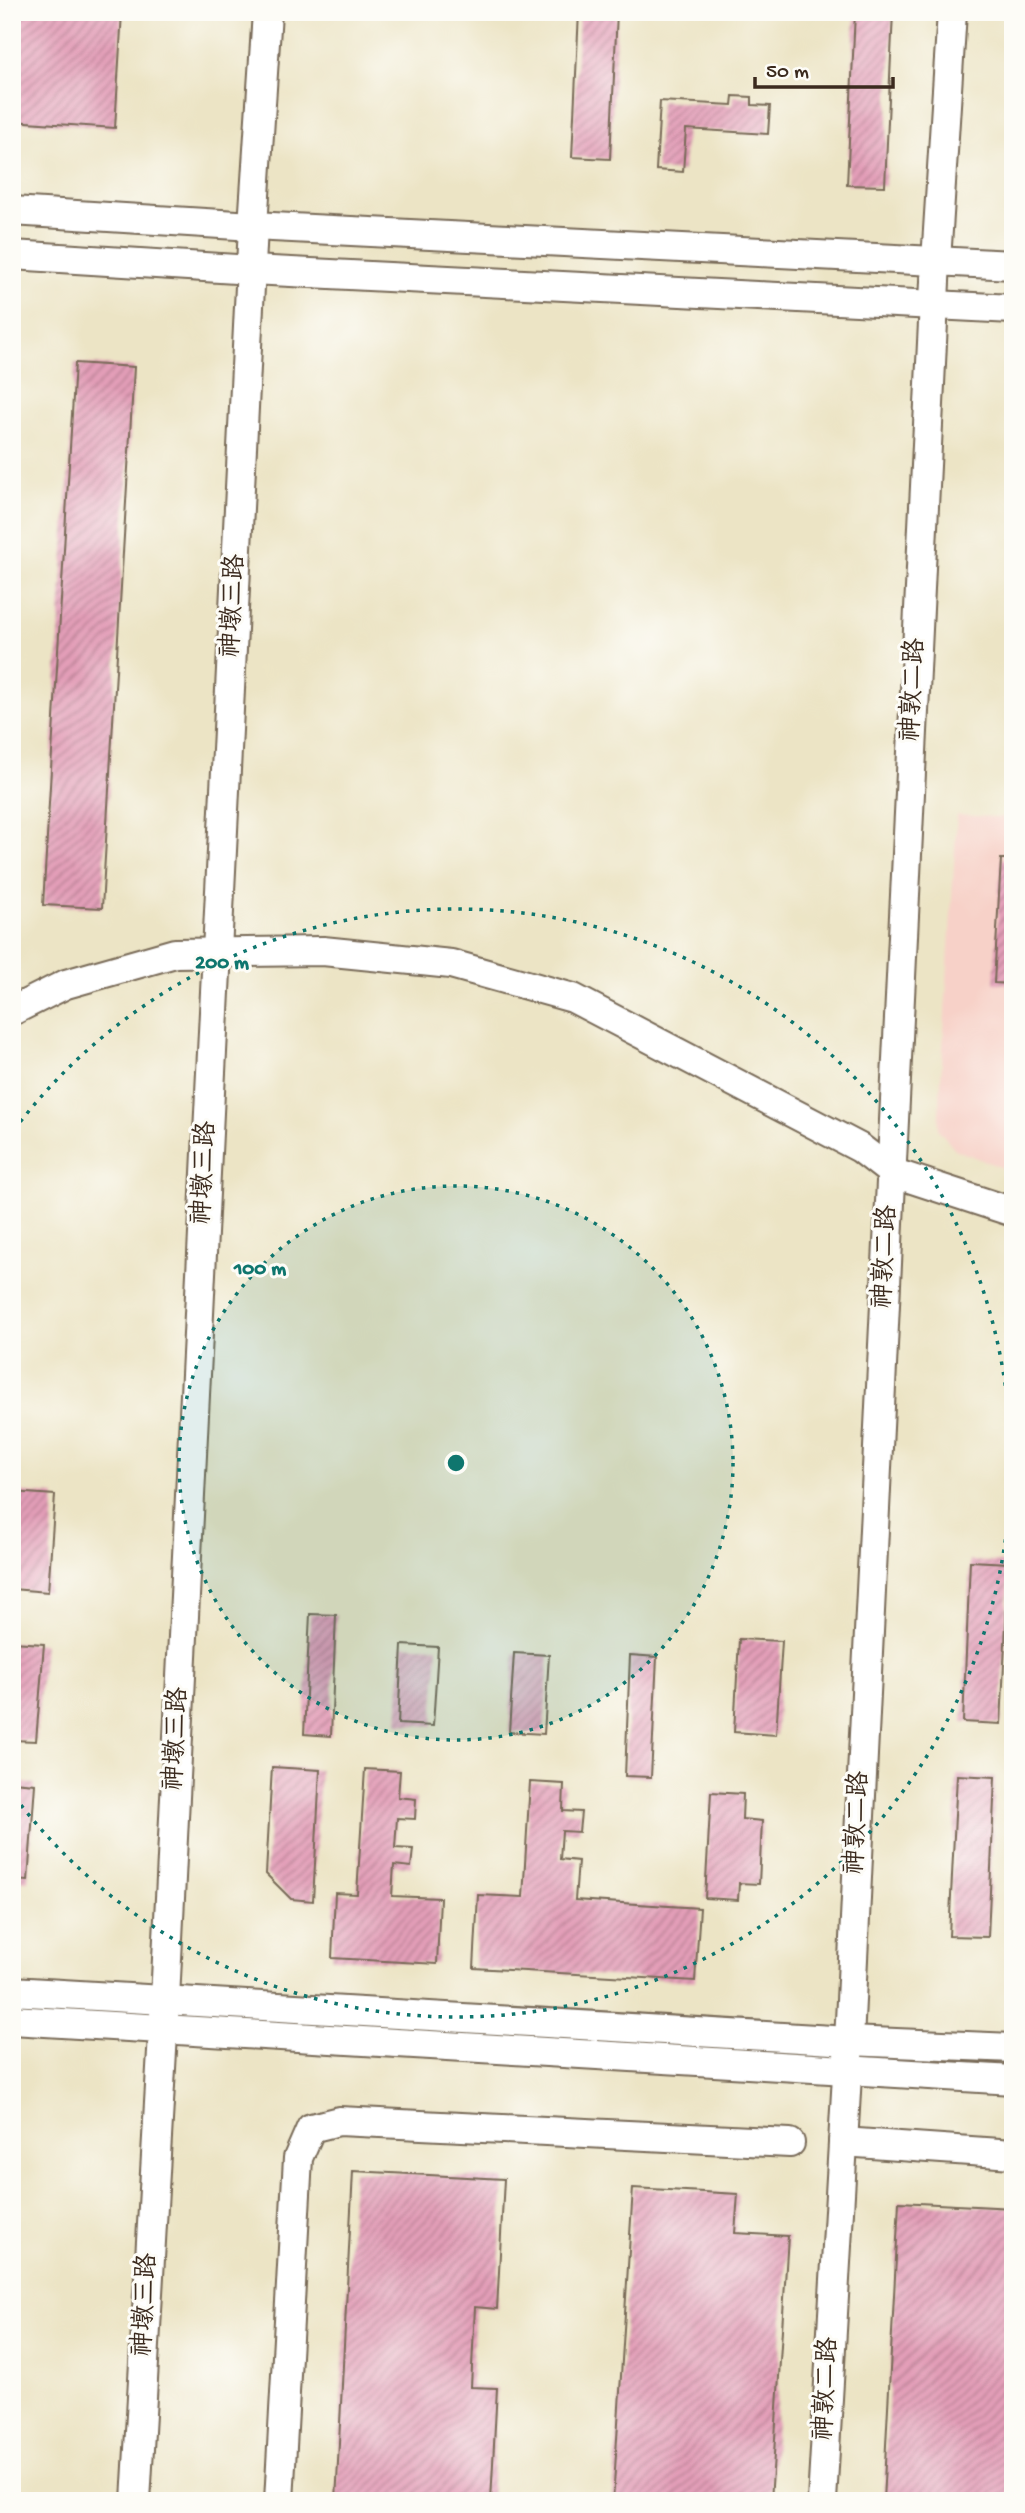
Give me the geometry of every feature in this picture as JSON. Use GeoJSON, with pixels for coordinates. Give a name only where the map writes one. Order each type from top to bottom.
{"type":"FeatureCollection","features":[{"type":"Feature","properties":{"kind":"street","name":"神墩三路"},"geometry":{"type":"LineString","coordinates":[[136,2501],[165,1999],[253,226],[267,12]]}},
{"type":"Feature","properties":{"kind":"street","name":"神敦二路"},"geometry":{"type":"LineString","coordinates":[[822,2501],[849,2041],[936,261],[952,12]]}},
{"type":"Feature","properties":{"kind":"street"},"geometry":{"type":"LineString","coordinates":[[12,211],[1013,265]]}},
{"type":"Feature","properties":{"kind":"street"},"geometry":{"type":"LineString","coordinates":[[12,255],[252,271],[1013,309]]}},
{"type":"Feature","properties":{"kind":"street"},"geometry":{"type":"LineString","coordinates":[[12,1011],[66,984],[175,953],[323,951],[451,964],[573,998],[860,1148],[891,1172],[1013,1212]]}},
{"type":"Feature","properties":{"kind":"street"},"geometry":{"type":"LineString","coordinates":[[12,1991],[849,2041],[1013,2048]]}},
{"type":"Feature","properties":{"kind":"street"},"geometry":{"type":"LineString","coordinates":[[12,2020],[1013,2080]]}},
{"type":"Feature","properties":{"kind":"street"},"geometry":{"type":"LineString","coordinates":[[279,2501],[298,2158],[311,2128],[339,2121],[790,2143]]}},
{"type":"Feature","properties":{"kind":"street"},"geometry":{"type":"LineString","coordinates":[[843,2142],[1013,2154]]}},
{"type":"Feature","properties":{"kind":"shaded area"},"geometry":{"type":"Polygon","coordinates":[[[957,815],[1013,818],[1013,1172],[956,1150],[938,1129],[957,815]]]}},
{"type":"Feature","properties":{"kind":"building"},"geometry":{"type":"Polygon","coordinates":[[[12,12],[122,12],[115,128],[12,121],[12,12]]]}},
{"type":"Feature","properties":{"kind":"building"},"geometry":{"type":"Polygon","coordinates":[[[579,12],[617,12],[610,159],[572,157],[579,12]]]}},
{"type":"Feature","properties":{"kind":"building"},"geometry":{"type":"Polygon","coordinates":[[[855,12],[893,12],[885,186],[847,185],[855,12]]]}},
{"type":"Feature","properties":{"kind":"building"},"geometry":{"type":"Polygon","coordinates":[[[733,96],[752,97],[752,105],[770,106],[768,134],[686,129],[683,172],[656,170],[660,101],[732,105],[733,96]]]}},
{"type":"Feature","properties":{"kind":"building"},"geometry":{"type":"Polygon","coordinates":[[[75,363],[134,367],[102,908],[43,905],[75,363]]]}},
{"type":"Feature","properties":{"kind":"building"},"geometry":{"type":"Polygon","coordinates":[[[1001,859],[1013,859],[1013,984],[994,983],[1001,859]]]}},
{"type":"Feature","properties":{"kind":"building"},"geometry":{"type":"Polygon","coordinates":[[[12,1492],[55,1495],[48,1592],[12,1589],[12,1492]]]}},
{"type":"Feature","properties":{"kind":"building"},"geometry":{"type":"Polygon","coordinates":[[[970,1561],[1009,1563],[1001,1724],[963,1722],[970,1561]]]}},
{"type":"Feature","properties":{"kind":"building"},"geometry":{"type":"Polygon","coordinates":[[[310,1614],[336,1615],[331,1736],[304,1734],[310,1614]]]}},
{"type":"Feature","properties":{"kind":"building"},"geometry":{"type":"Polygon","coordinates":[[[739,1639],[782,1641],[776,1735],[734,1732],[739,1639]]]}},
{"type":"Feature","properties":{"kind":"building"},"geometry":{"type":"Polygon","coordinates":[[[12,1642],[44,1644],[36,1741],[12,1740],[12,1642]]]}},
{"type":"Feature","properties":{"kind":"building"},"geometry":{"type":"Polygon","coordinates":[[[402,1645],[438,1647],[433,1726],[398,1724],[402,1645]]]}},
{"type":"Feature","properties":{"kind":"building"},"geometry":{"type":"Polygon","coordinates":[[[514,1653],[549,1655],[544,1734],[509,1732],[514,1653]]]}},
{"type":"Feature","properties":{"kind":"building"},"geometry":{"type":"Polygon","coordinates":[[[630,1655],[657,1657],[651,1777],[625,1776],[630,1655]]]}},
{"type":"Feature","properties":{"kind":"building"},"geometry":{"type":"Polygon","coordinates":[[[272,1767],[320,1770],[313,1901],[291,1899],[266,1874],[272,1767]]]}},
{"type":"Feature","properties":{"kind":"building"},"geometry":{"type":"Polygon","coordinates":[[[365,1769],[400,1771],[398,1797],[416,1799],[415,1819],[397,1818],[395,1848],[413,1849],[411,1867],[394,1865],[392,1896],[440,1898],[437,1964],[332,1958],[335,1893],[357,1894],[365,1769]]]}},
{"type":"Feature","properties":{"kind":"building"},"geometry":{"type":"Polygon","coordinates":[[[957,1775],[995,1777],[988,1937],[949,1936],[957,1775]]]}},
{"type":"Feature","properties":{"kind":"building"},"geometry":{"type":"Polygon","coordinates":[[[12,1782],[35,1784],[28,1881],[12,1880],[12,1782]]]}},
{"type":"Feature","properties":{"kind":"building"},"geometry":{"type":"Polygon","coordinates":[[[530,1782],[564,1784],[563,1811],[581,1812],[579,1832],[562,1831],[560,1859],[578,1861],[575,1900],[700,1908],[695,1981],[474,1968],[478,1895],[523,1897],[530,1782]]]}},
{"type":"Feature","properties":{"kind":"building"},"geometry":{"type":"Polygon","coordinates":[[[711,1792],[743,1794],[742,1819],[762,1821],[759,1884],[739,1883],[738,1900],[705,1898],[711,1792]]]}},
{"type":"Feature","properties":{"kind":"building"},"geometry":{"type":"Polygon","coordinates":[[[353,2171],[504,2179],[497,2309],[475,2307],[471,2387],[497,2388],[491,2501],[336,2501],[353,2171]]]}},
{"type":"Feature","properties":{"kind":"building"},"geometry":{"type":"Polygon","coordinates":[[[633,2188],[738,2194],[735,2233],[788,2236],[771,2501],[613,2501],[633,2188]]]}},
{"type":"Feature","properties":{"kind":"building"},"geometry":{"type":"Polygon","coordinates":[[[899,2202],[1013,2208],[1013,2501],[883,2501],[899,2202]]]}}]}
